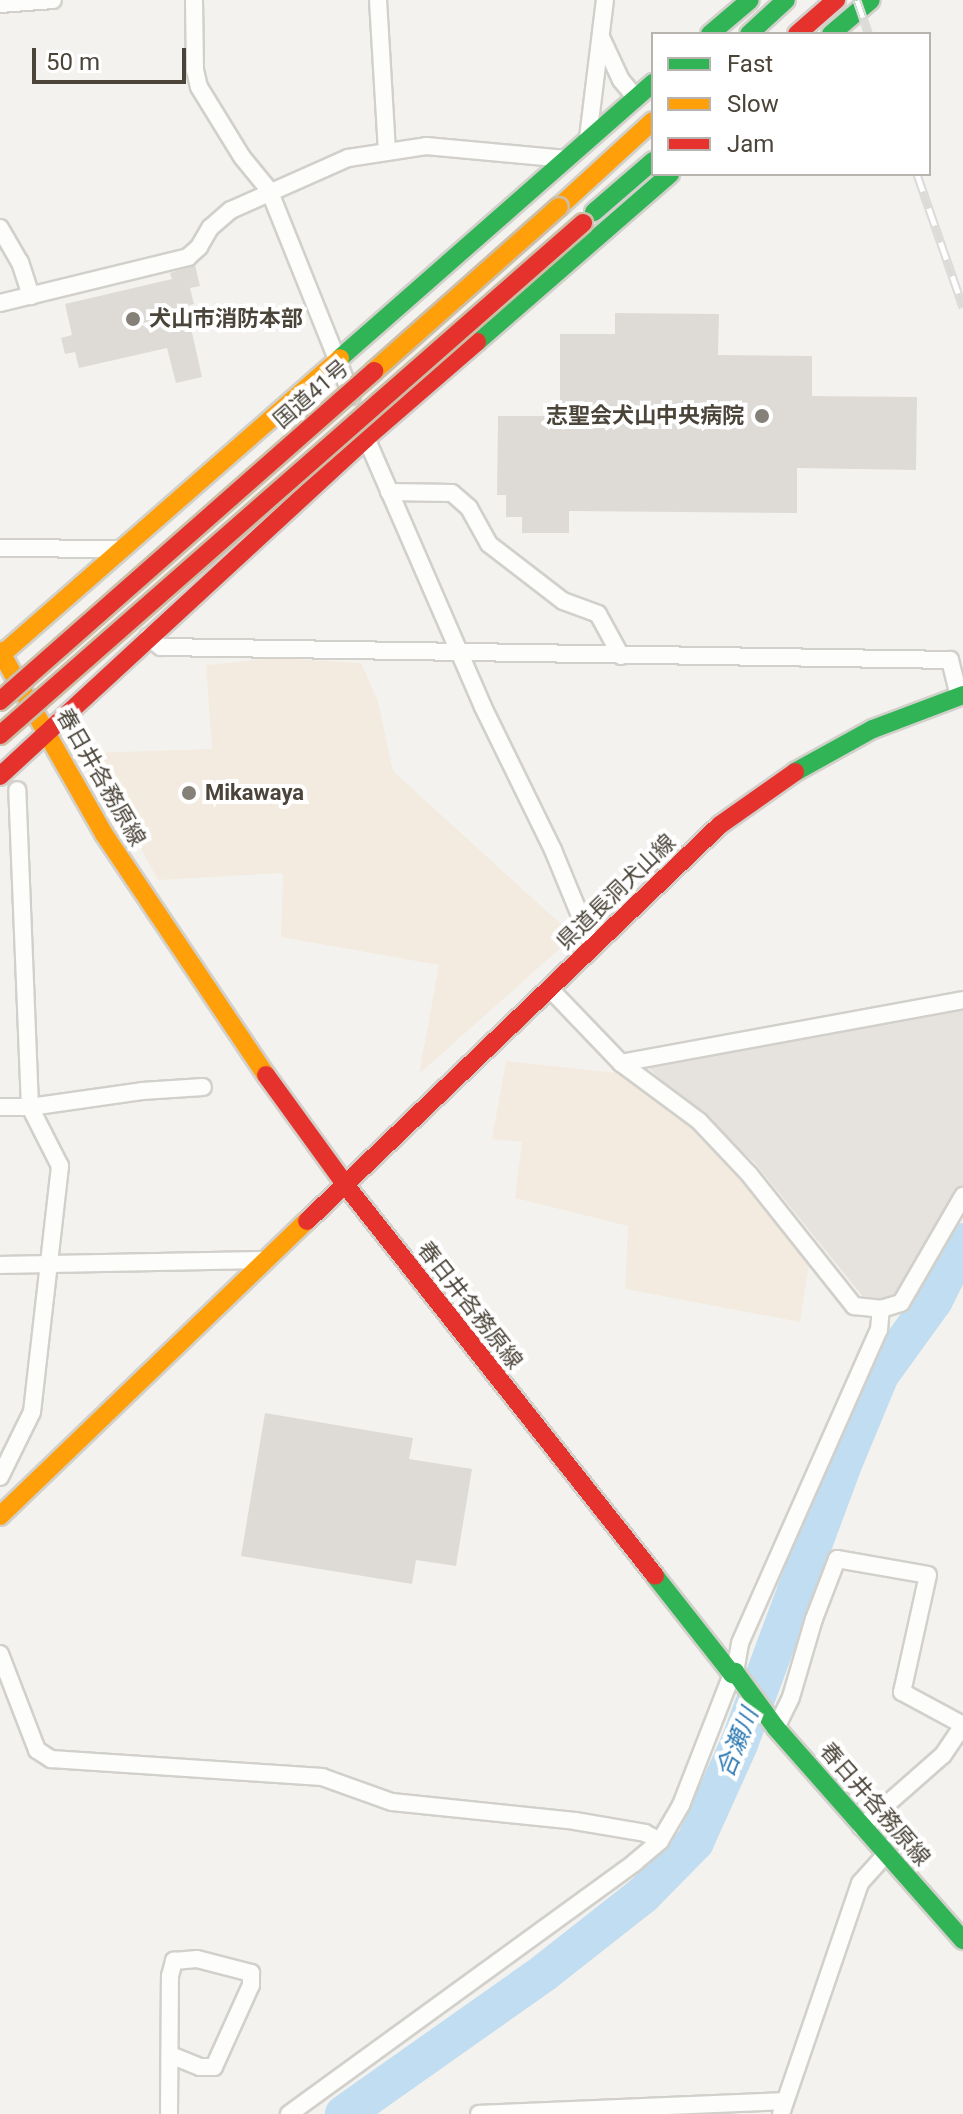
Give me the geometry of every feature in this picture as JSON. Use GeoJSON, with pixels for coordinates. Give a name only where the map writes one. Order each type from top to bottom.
{"type":"FeatureCollection","features":[{"type":"Feature","properties":{"kind":"main road"},"geometry":{"type":"LineString","coordinates":[[712,32],[750,0]]}},
{"type":"Feature","properties":{"kind":"main road"},"geometry":{"type":"LineString","coordinates":[[751,32],[786,0]]}},
{"type":"Feature","properties":{"kind":"main road"},"geometry":{"type":"LineString","coordinates":[[799,32],[836,0]]}},
{"type":"Feature","properties":{"kind":"main road"},"geometry":{"type":"LineString","coordinates":[[833,32],[871,0]]}},
{"type":"Feature","properties":{"kind":"main road"},"geometry":{"type":"LineString","coordinates":[[1,653],[125,549],[651,85]]}},
{"type":"Feature","properties":{"kind":"main road","name":"国道41号"},"geometry":{"type":"LineString","coordinates":[[0,701],[651,123]]}},
{"type":"Feature","properties":{"kind":"main road"},"geometry":{"type":"LineString","coordinates":[[0,735],[651,163]]}},
{"type":"Feature","properties":{"kind":"main road"},"geometry":{"type":"LineString","coordinates":[[0,776],[48,735],[148,637],[366,438],[668,176]]}},
{"type":"Feature","properties":{"kind":"main road","name":"春日井各務原線"},"geometry":{"type":"LineString","coordinates":[[1,653],[104,834],[221,1012],[347,1187],[776,1728],[963,1940]]}},
{"type":"Feature","properties":{"kind":"main road","name":"県道長洞犬山線"},"geometry":{"type":"LineString","coordinates":[[0,1516],[347,1187],[720,825],[787,777],[873,729],[961,696]]}},
{"type":"Feature","properties":{"kind":"street"},"geometry":{"type":"LineString","coordinates":[[0,4],[53,0]]}},
{"type":"Feature","properties":{"kind":"street"},"geometry":{"type":"LineString","coordinates":[[194,0],[195,70],[199,87],[242,157],[269,190],[339,359],[366,438],[389,492],[593,947]]}},
{"type":"Feature","properties":{"kind":"street"},"geometry":{"type":"LineString","coordinates":[[378,0],[387,152]]}},
{"type":"Feature","properties":{"kind":"street"},"geometry":{"type":"LineString","coordinates":[[588,140],[605,0]]}},
{"type":"Feature","properties":{"kind":"street"},"geometry":{"type":"LineString","coordinates":[[600,35],[621,80],[636,98]]}},
{"type":"Feature","properties":{"kind":"street"},"geometry":{"type":"LineString","coordinates":[[0,303],[188,257],[221,217],[269,190],[348,158],[426,146],[566,159]]}},
{"type":"Feature","properties":{"kind":"street"},"geometry":{"type":"LineString","coordinates":[[0,228],[20,262],[31,296]]}},
{"type":"Feature","properties":{"kind":"street"},"geometry":{"type":"LineString","coordinates":[[389,492],[452,493],[469,508],[489,544],[563,601],[598,614],[621,656]]}},
{"type":"Feature","properties":{"kind":"street"},"geometry":{"type":"LineString","coordinates":[[0,548],[125,549]]}},
{"type":"Feature","properties":{"kind":"street"},"geometry":{"type":"LineString","coordinates":[[148,637],[161,647],[461,655],[950,660],[961,696]]}},
{"type":"Feature","properties":{"kind":"street"},"geometry":{"type":"LineString","coordinates":[[0,1477],[32,1412],[60,1166],[30,1107],[17,790]]}},
{"type":"Feature","properties":{"kind":"street"},"geometry":{"type":"LineString","coordinates":[[551,990],[621,1063],[699,1121],[739,1163],[854,1306],[881,1309],[901,1303],[963,1196]]}},
{"type":"Feature","properties":{"kind":"street"},"geometry":{"type":"LineString","coordinates":[[621,1063],[963,1000]]}},
{"type":"Feature","properties":{"kind":"street"},"geometry":{"type":"LineString","coordinates":[[0,1107],[30,1107],[142,1091],[203,1087]]}},
{"type":"Feature","properties":{"kind":"street"},"geometry":{"type":"LineString","coordinates":[[0,1265],[267,1260]]}},
{"type":"Feature","properties":{"kind":"street"},"geometry":{"type":"LineString","coordinates":[[289,2114],[660,1841],[681,1805],[734,1673],[740,1643],[879,1330],[881,1309]]}},
{"type":"Feature","properties":{"kind":"street"},"geometry":{"type":"LineString","coordinates":[[776,1728],[791,1697],[814,1619],[837,1559],[928,1575],[902,1692],[963,1725],[943,1755],[861,1827]]}},
{"type":"Feature","properties":{"kind":"street"},"geometry":{"type":"LineString","coordinates":[[0,1654],[37,1750],[51,1759],[322,1777],[392,1802],[575,1821],[645,1833],[660,1841]]}},
{"type":"Feature","properties":{"kind":"street"},"geometry":{"type":"LineString","coordinates":[[479,2114],[783,2108],[860,1883],[885,1855]]}},
{"type":"Feature","properties":{"kind":"street"},"geometry":{"type":"LineString","coordinates":[[169,2114],[170,1976],[174,1961],[197,1959],[251,1973],[251,1985],[214,2067],[200,2067],[170,2055]]}},
{"type":"Feature","properties":{"kind":"shaded area","name":"Mikawaya"},"geometry":{"type":"Polygon","coordinates":[[[276,658],[361,663],[378,701],[393,771],[574,936],[419,1074],[439,965],[281,937],[283,873],[158,880],[88,753],[212,749],[206,665],[276,658]]]}},
{"type":"Feature","properties":{"kind":"shaded area"},"geometry":{"type":"Polygon","coordinates":[[[941,1010],[963,1010],[963,1190],[898,1300],[863,1297],[754,1162],[647,1067],[941,1010]]]}},
{"type":"Feature","properties":{"kind":"shaded area"},"geometry":{"type":"Polygon","coordinates":[[[506,1061],[618,1073],[692,1128],[811,1252],[800,1322],[625,1289],[628,1226],[515,1198],[522,1142],[492,1139],[506,1061]]]}},
{"type":"Feature","properties":{"kind":"building"},"geometry":{"type":"Polygon","coordinates":[[[195,265],[200,286],[190,288],[194,304],[186,306],[202,377],[176,383],[167,348],[79,368],[75,352],[65,354],[61,338],[72,335],[65,304],[172,279],[170,273],[195,265]]]}},
{"type":"Feature","properties":{"kind":"building"},"geometry":{"type":"Polygon","coordinates":[[[615,313],[719,314],[718,355],[812,356],[812,396],[917,397],[916,470],[797,468],[797,513],[569,511],[569,533],[522,533],[522,517],[506,517],[506,495],[497,495],[498,416],[560,416],[560,334],[615,334],[615,313]]]}},
{"type":"Feature","properties":{"kind":"building"},"geometry":{"type":"Polygon","coordinates":[[[265,1413],[413,1438],[409,1459],[472,1469],[456,1566],[416,1560],[412,1584],[241,1556],[265,1413]]]}},
{"type":"Feature","properties":{"kind":"waterway","name":"合瀬川"},"geometry":{"type":"LineString","coordinates":[[344,2114],[545,1972],[643,1895],[695,1842],[739,1744],[846,1457],[880,1375],[934,1300],[963,1242]]}},
{"type":"Feature","properties":{"kind":"railway"},"geometry":{"type":"LineString","coordinates":[[857,0],[868,32]]}},
{"type":"Feature","properties":{"kind":"railway"},"geometry":{"type":"LineString","coordinates":[[918,176],[963,307]]}},
{"type":"Feature","properties":{"kind":"traffic: fast"},"geometry":{"type":"LineString","coordinates":[[712,32],[750,0]]}},
{"type":"Feature","properties":{"kind":"traffic: fast"},"geometry":{"type":"LineString","coordinates":[[751,32],[786,0]]}},
{"type":"Feature","properties":{"kind":"traffic: fast"},"geometry":{"type":"LineString","coordinates":[[833,32],[871,0]]}},
{"type":"Feature","properties":{"kind":"traffic: fast"},"geometry":{"type":"LineString","coordinates":[[340,358],[651,85]]}},
{"type":"Feature","properties":{"kind":"traffic: fast"},"geometry":{"type":"LineString","coordinates":[[594,212],[651,163]]}},
{"type":"Feature","properties":{"kind":"traffic: fast"},"geometry":{"type":"LineString","coordinates":[[477,342],[668,176]]}},
{"type":"Feature","properties":{"kind":"traffic: fast"},"geometry":{"type":"LineString","coordinates":[[795,772],[873,729],[963,695]]}},
{"type":"Feature","properties":{"kind":"traffic: fast"},"geometry":{"type":"LineString","coordinates":[[655,1576],[732,1674],[735,1672],[776,1728],[963,1940]]}},
{"type":"Feature","properties":{"kind":"traffic: slow"},"geometry":{"type":"LineString","coordinates":[[559,207],[651,123]]}},
{"type":"Feature","properties":{"kind":"traffic: slow"},"geometry":{"type":"LineString","coordinates":[[374,371],[559,207]]}},
{"type":"Feature","properties":{"kind":"traffic: slow"},"geometry":{"type":"LineString","coordinates":[[0,656],[340,358]]}},
{"type":"Feature","properties":{"kind":"traffic: slow"},"geometry":{"type":"LineString","coordinates":[[0,651],[104,834],[266,1075]]}},
{"type":"Feature","properties":{"kind":"traffic: slow"},"geometry":{"type":"LineString","coordinates":[[0,1516],[307,1221]]}},
{"type":"Feature","properties":{"kind":"traffic: jam"},"geometry":{"type":"LineString","coordinates":[[799,32],[836,0]]}},
{"type":"Feature","properties":{"kind":"traffic: jam"},"geometry":{"type":"LineString","coordinates":[[0,735],[583,223]]}},
{"type":"Feature","properties":{"kind":"traffic: jam"},"geometry":{"type":"LineString","coordinates":[[0,776],[366,438],[477,342]]}},
{"type":"Feature","properties":{"kind":"traffic: jam"},"geometry":{"type":"LineString","coordinates":[[0,701],[374,371]]}},
{"type":"Feature","properties":{"kind":"traffic: jam"},"geometry":{"type":"LineString","coordinates":[[307,1221],[720,825],[795,772]]}},
{"type":"Feature","properties":{"kind":"traffic: jam"},"geometry":{"type":"LineString","coordinates":[[266,1075],[347,1187],[655,1576]]}},
{"type":"Feature","properties":{"kind":"place","name":"犬山市消防本部"},"geometry":{"type":"Point","coordinates":[133,319]}},
{"type":"Feature","properties":{"kind":"place","name":"志聖会犬山中央病院"},"geometry":{"type":"Point","coordinates":[762,416]}},
{"type":"Feature","properties":{"kind":"place","name":"Mikawaya"},"geometry":{"type":"Point","coordinates":[189,793]}}]}
